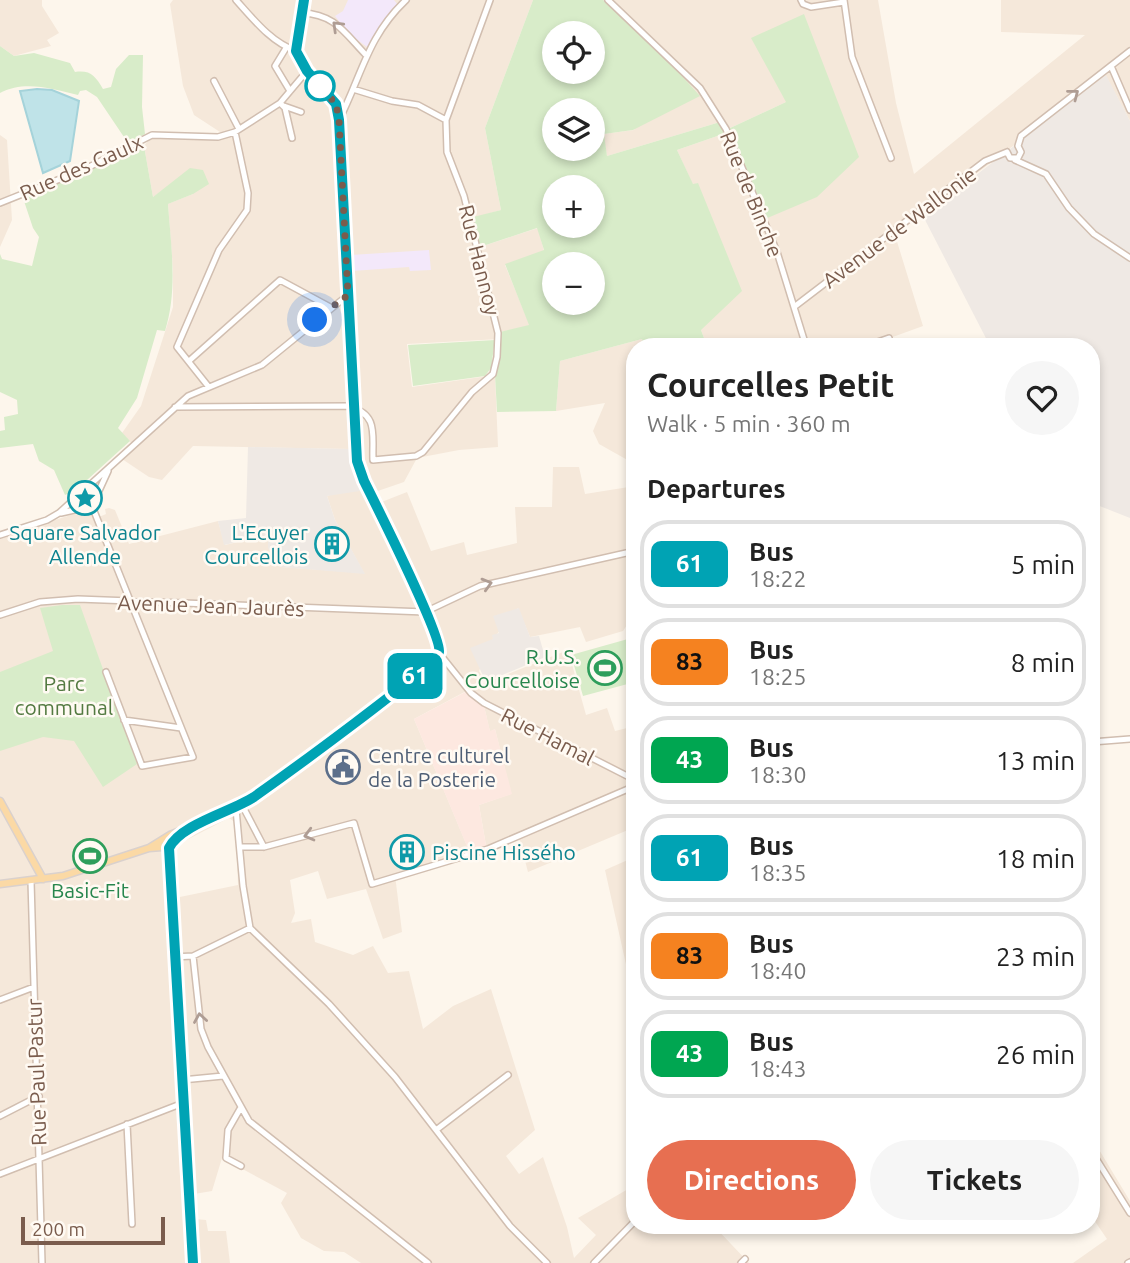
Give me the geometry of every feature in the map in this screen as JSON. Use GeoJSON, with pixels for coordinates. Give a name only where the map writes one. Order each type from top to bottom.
{"type":"FeatureCollection","features":[{"type":"Feature","properties":{"kind":"main road"},"geometry":{"type":"LineString","coordinates":[[193,1263],[168,857],[165,844],[170,835],[239,807],[395,692],[435,661],[439,653],[439,646],[425,612],[357,461],[339,120],[336,104],[307,71],[296,51],[304,0]]}},
{"type":"Feature","properties":{"kind":"main road"},"geometry":{"type":"LineString","coordinates":[[0,800],[43,879]]}},
{"type":"Feature","properties":{"kind":"main road"},"geometry":{"type":"LineString","coordinates":[[0,884],[63,876],[165,844]]}},
{"type":"Feature","properties":{"kind":"street"},"geometry":{"type":"LineString","coordinates":[[236,0],[262,31],[286,48],[296,51]]}},
{"type":"Feature","properties":{"kind":"street"},"geometry":{"type":"LineString","coordinates":[[339,120],[365,54],[406,0]]}},
{"type":"Feature","properties":{"kind":"street","name":"Rue Hannoy"},"geometry":{"type":"LineString","coordinates":[[354,407],[367,414],[371,421],[373,460],[416,456],[423,452],[472,392],[493,374],[498,333],[464,196],[447,152],[444,134],[446,120],[490,0]]}},
{"type":"Feature","properties":{"kind":"street","name":"Rue de Binche"},"geometry":{"type":"LineString","coordinates":[[608,0],[700,88],[721,120],[739,156],[777,253],[804,338]]}},
{"type":"Feature","properties":{"kind":"street"},"geometry":{"type":"LineString","coordinates":[[801,0],[803,4],[811,7],[844,1],[852,57],[891,158]]}},
{"type":"Feature","properties":{"kind":"street"},"geometry":{"type":"LineString","coordinates":[[302,13],[320,13],[328,17],[365,54]]}},
{"type":"Feature","properties":{"kind":"street"},"geometry":{"type":"LineString","coordinates":[[286,48],[275,66],[290,91]]}},
{"type":"Feature","properties":{"kind":"street"},"geometry":{"type":"LineString","coordinates":[[1027,164],[1018,146],[1021,136],[1130,51]]}},
{"type":"Feature","properties":{"kind":"street"},"geometry":{"type":"LineString","coordinates":[[1111,66],[1130,110]]}},
{"type":"Feature","properties":{"kind":"street","name":"Rue des Gaulx"},"geometry":{"type":"LineString","coordinates":[[0,203],[85,169],[152,135],[218,137],[237,131],[281,104],[307,71]]}},
{"type":"Feature","properties":{"kind":"street"},"geometry":{"type":"LineString","coordinates":[[208,386],[177,347],[219,250],[247,210],[248,193],[237,131],[214,80]]}},
{"type":"Feature","properties":{"kind":"street"},"geometry":{"type":"LineString","coordinates":[[353,89],[392,101],[418,105],[446,120]]}},
{"type":"Feature","properties":{"kind":"street"},"geometry":{"type":"LineString","coordinates":[[281,104],[301,112]]}},
{"type":"Feature","properties":{"kind":"street"},"geometry":{"type":"LineString","coordinates":[[281,104],[292,138]]}},
{"type":"Feature","properties":{"kind":"street","name":"Avenue de Wallonie"},"geometry":{"type":"LineString","coordinates":[[794,307],[985,161],[1007,152],[1010,146],[1018,146]]}},
{"type":"Feature","properties":{"kind":"street"},"geometry":{"type":"LineString","coordinates":[[1007,152],[1014,159],[1045,174],[1069,208],[1094,234],[1130,258]]}},
{"type":"Feature","properties":{"kind":"street"},"geometry":{"type":"LineString","coordinates":[[1014,159],[1021,154]]}},
{"type":"Feature","properties":{"kind":"street"},"geometry":{"type":"LineString","coordinates":[[189,361],[280,280],[330,307]]}},
{"type":"Feature","properties":{"kind":"street"},"geometry":{"type":"LineString","coordinates":[[0,535],[60,513],[188,396],[262,365],[348,295]]}},
{"type":"Feature","properties":{"kind":"street"},"geometry":{"type":"LineString","coordinates":[[175,407],[354,407]]}},
{"type":"Feature","properties":{"kind":"street"},"geometry":{"type":"LineString","coordinates":[[106,672],[142,766],[193,757],[92,506],[110,466]]}},
{"type":"Feature","properties":{"kind":"street"},"geometry":{"type":"LineString","coordinates":[[60,513],[92,506]]}},
{"type":"Feature","properties":{"kind":"street"},"geometry":{"type":"LineString","coordinates":[[425,612],[480,586],[626,553]]}},
{"type":"Feature","properties":{"kind":"street","name":"Avenue Jean Jaurès"},"geometry":{"type":"LineString","coordinates":[[0,615],[53,601],[78,599],[425,612]]}},
{"type":"Feature","properties":{"kind":"street","name":"Rue Hamal"},"geometry":{"type":"LineString","coordinates":[[439,653],[471,693],[484,702],[626,777]]}},
{"type":"Feature","properties":{"kind":"street"},"geometry":{"type":"LineString","coordinates":[[124,720],[181,728]]}},
{"type":"Feature","properties":{"kind":"street"},"geometry":{"type":"LineString","coordinates":[[1100,741],[1130,739]]}},
{"type":"Feature","properties":{"kind":"street"},"geometry":{"type":"LineString","coordinates":[[241,847],[264,847],[354,823],[372,884],[488,849],[626,790]]}},
{"type":"Feature","properties":{"kind":"street"},"geometry":{"type":"LineString","coordinates":[[239,807],[264,847]]}},
{"type":"Feature","properties":{"kind":"street"},"geometry":{"type":"LineString","coordinates":[[239,807],[243,886],[250,928],[346,1022],[396,1077],[510,1226],[547,1263]]}},
{"type":"Feature","properties":{"kind":"street","name":"Rue Paul Pastur"},"geometry":{"type":"LineString","coordinates":[[31,881],[42,1263]]}},
{"type":"Feature","properties":{"kind":"street"},"geometry":{"type":"LineString","coordinates":[[173,957],[193,956],[250,928]]}},
{"type":"Feature","properties":{"kind":"street"},"geometry":{"type":"LineString","coordinates":[[193,956],[201,1029],[223,1076],[249,1121],[428,1263]]}},
{"type":"Feature","properties":{"kind":"street"},"geometry":{"type":"LineString","coordinates":[[0,1000],[34,987]]}},
{"type":"Feature","properties":{"kind":"street"},"geometry":{"type":"LineString","coordinates":[[436,1130],[508,1075]]}},
{"type":"Feature","properties":{"kind":"street"},"geometry":{"type":"LineString","coordinates":[[182,1080],[223,1076]]}},
{"type":"Feature","properties":{"kind":"street"},"geometry":{"type":"LineString","coordinates":[[0,1116],[39,1096]]}},
{"type":"Feature","properties":{"kind":"street"},"geometry":{"type":"LineString","coordinates":[[0,1174],[183,1102]]}},
{"type":"Feature","properties":{"kind":"street"},"geometry":{"type":"LineString","coordinates":[[240,1108],[228,1130],[226,1158],[241,1167]]}},
{"type":"Feature","properties":{"kind":"street"},"geometry":{"type":"LineString","coordinates":[[127,1124],[132,1224]]}},
{"type":"Feature","properties":{"kind":"street"},"geometry":{"type":"LineString","coordinates":[[1100,1165],[1130,1213]]}},
{"type":"Feature","properties":{"kind":"street"},"geometry":{"type":"LineString","coordinates":[[594,1263],[626,1230]]}},
{"type":"Feature","properties":{"kind":"shaded area"},"geometry":{"type":"Polygon","coordinates":[[[0,0],[42,0],[42,6],[59,33],[47,40],[51,46],[14,56],[0,46],[0,0]]]}},
{"type":"Feature","properties":{"kind":"shaded area"},"geometry":{"type":"Polygon","coordinates":[[[173,0],[533,0],[485,128],[501,210],[473,218],[480,247],[538,228],[544,251],[505,265],[530,326],[500,332],[500,339],[407,344],[412,387],[495,375],[498,447],[459,450],[417,458],[404,482],[369,494],[374,505],[407,492],[431,551],[464,542],[467,555],[517,543],[515,507],[552,507],[553,467],[579,467],[585,494],[626,487],[626,626],[623,631],[586,642],[580,627],[530,637],[518,608],[493,639],[479,671],[484,680],[473,688],[568,650],[586,715],[607,708],[615,731],[626,728],[626,831],[528,872],[519,838],[487,851],[479,805],[511,794],[495,729],[490,732],[484,706],[472,688],[414,719],[470,853],[395,875],[402,932],[383,939],[366,889],[327,899],[318,871],[290,880],[295,913],[291,923],[311,919],[315,942],[353,955],[373,946],[388,973],[409,971],[423,1029],[453,1006],[491,989],[535,1130],[506,1156],[519,1174],[543,1157],[567,1227],[574,1258],[596,1235],[578,1218],[626,1190],[626,1234],[722,1234],[749,1263],[361,1263],[344,1252],[324,1251],[301,1238],[281,1203],[287,1193],[222,1158],[212,1191],[194,1194],[195,1219],[206,1220],[208,1231],[226,1231],[230,1263],[0,1263],[0,537],[71,515],[96,511],[99,517],[106,514],[105,509],[109,508],[115,510],[129,544],[218,521],[225,545],[246,540],[269,540],[281,567],[364,573],[335,520],[327,496],[330,495],[351,449],[193,446],[162,480],[149,477],[122,459],[135,447],[122,433],[141,406],[173,307],[168,204],[193,194],[167,187],[153,197],[144,146],[153,134],[218,136],[229,132],[220,132],[194,115],[183,86],[170,4],[173,0]],[[229,818],[175,846],[175,898],[238,885],[236,823],[229,818]]]}},
{"type":"Feature","properties":{"kind":"shaded area"},"geometry":{"type":"Polygon","coordinates":[[[348,0],[394,0],[398,5],[367,47],[348,33],[335,16],[343,11],[348,0]]]}},
{"type":"Feature","properties":{"kind":"shaded area"},"geometry":{"type":"Polygon","coordinates":[[[603,0],[878,0],[896,103],[914,174],[1085,35],[1001,32],[1001,0],[1130,0],[1130,121],[1106,76],[895,235],[923,326],[890,338],[704,338],[701,330],[698,183],[693,185],[677,150],[726,133],[720,122],[607,156],[605,134],[634,130],[672,65],[603,0]],[[786,102],[728,129],[738,149],[786,102]]]}},
{"type":"Feature","properties":{"kind":"shaded area"},"geometry":{"type":"Polygon","coordinates":[[[1106,75],[1130,121],[1130,518],[1100,506],[1100,338],[986,338],[923,216],[1106,75]]]}},
{"type":"Feature","properties":{"kind":"shaded area"},"geometry":{"type":"Polygon","coordinates":[[[0,135],[7,140],[12,220],[0,247],[0,135]]]}},
{"type":"Feature","properties":{"kind":"shaded area"},"geometry":{"type":"Polygon","coordinates":[[[429,250],[431,270],[410,271],[409,267],[352,271],[351,255],[429,250]]]}},
{"type":"Feature","properties":{"kind":"shaded area"},"geometry":{"type":"Polygon","coordinates":[[[626,343],[626,459],[599,444],[593,431],[605,403],[556,411],[560,361],[626,343]]]}},
{"type":"Feature","properties":{"kind":"shaded area"},"geometry":{"type":"Polygon","coordinates":[[[248,447],[351,449],[360,491],[327,496],[335,520],[365,574],[281,567],[268,548],[268,540],[246,540],[224,545],[218,521],[246,518],[248,447]]]}},
{"type":"Feature","properties":{"kind":"shaded area"},"geometry":{"type":"Polygon","coordinates":[[[519,608],[530,637],[539,636],[545,657],[486,682],[470,648],[493,639],[492,635],[499,633],[493,616],[519,608]]]}},
{"type":"Feature","properties":{"kind":"shaded area"},"geometry":{"type":"Polygon","coordinates":[[[471,689],[484,706],[490,731],[495,729],[512,794],[479,805],[487,851],[471,856],[414,719],[471,689]]]}},
{"type":"Feature","properties":{"kind":"shaded area"},"geometry":{"type":"Polygon","coordinates":[[[626,861],[626,964],[605,870],[626,861]]]}},
{"type":"Feature","properties":{"kind":"shaded area"},"geometry":{"type":"Polygon","coordinates":[[[1100,1151],[1130,1201],[1130,1263],[1073,1263],[1107,1239],[1100,1229],[1100,1151]]]}},
{"type":"Feature","properties":{"kind":"green space"},"geometry":{"type":"Polygon","coordinates":[[[533,0],[603,0],[672,65],[700,96],[633,130],[605,134],[605,98],[542,98],[542,161],[605,161],[605,141],[607,156],[720,122],[726,133],[677,150],[693,184],[698,183],[742,291],[701,330],[704,338],[626,338],[626,343],[560,361],[556,411],[497,412],[495,375],[500,332],[529,325],[505,264],[544,250],[537,228],[480,247],[473,217],[501,210],[485,128],[533,0]]]}},
{"type":"Feature","properties":{"kind":"green space"},"geometry":{"type":"Polygon","coordinates":[[[804,14],[859,157],[817,197],[765,219],[728,129],[786,102],[751,38],[804,14]]]}},
{"type":"Feature","properties":{"kind":"green space"},"geometry":{"type":"Polygon","coordinates":[[[0,46],[14,56],[34,53],[70,63],[75,72],[92,75],[103,89],[111,87],[116,69],[129,55],[143,55],[142,107],[145,134],[128,143],[97,97],[86,90],[80,91],[78,95],[29,86],[0,93],[0,46]]]}},
{"type":"Feature","properties":{"kind":"green space"},"geometry":{"type":"Polygon","coordinates":[[[144,146],[153,197],[190,168],[203,170],[209,184],[168,204],[172,268],[169,315],[165,331],[157,330],[137,398],[118,428],[130,441],[76,490],[65,495],[54,470],[39,461],[33,444],[0,448],[0,431],[5,430],[4,417],[18,414],[17,400],[0,392],[0,254],[2,259],[32,266],[39,237],[33,228],[23,198],[144,146]]]}},
{"type":"Feature","properties":{"kind":"green space"},"geometry":{"type":"Polygon","coordinates":[[[495,340],[491,368],[485,376],[413,386],[408,345],[495,340]]]}},
{"type":"Feature","properties":{"kind":"green space","name":"Parc communal"},"geometry":{"type":"Polygon","coordinates":[[[80,605],[137,764],[103,787],[74,741],[43,737],[0,751],[0,672],[53,651],[40,608],[80,605]]]}},
{"type":"Feature","properties":{"kind":"green space","name":"R.U.S. Courcelloise"},"geometry":{"type":"Polygon","coordinates":[[[626,640],[626,684],[583,696],[571,655],[626,640]]]}},
{"type":"Feature","properties":{"kind":"water"},"geometry":{"type":"Polygon","coordinates":[[[52,90],[79,101],[70,161],[43,173],[20,91],[52,90]]]}},
{"type":"Feature","properties":{"kind":"bus line","name":"61"},"geometry":{"type":"LineString","coordinates":[[193,1263],[169,890],[170,843],[180,833],[236,809],[254,797],[435,661],[439,653],[439,646],[425,612],[357,461],[339,120],[336,104],[307,71],[296,51],[304,0]]}},
{"type":"Feature","properties":{"kind":"place","name":"Square Salvador Allende"},"geometry":{"type":"Point","coordinates":[85,498]}},
{"type":"Feature","properties":{"kind":"place","name":"L'Ecuyer Courcellois"},"geometry":{"type":"Point","coordinates":[332,544]}},
{"type":"Feature","properties":{"kind":"place","name":"R.U.S. Courcelloise"},"geometry":{"type":"Point","coordinates":[605,668]}},
{"type":"Feature","properties":{"kind":"place","name":"Centre culturel de la Posterie"},"geometry":{"type":"Point","coordinates":[343,767]}},
{"type":"Feature","properties":{"kind":"place","name":"Piscine Hissého"},"geometry":{"type":"Point","coordinates":[407,852]}},
{"type":"Feature","properties":{"kind":"place","name":"Basic-Fit"},"geometry":{"type":"Point","coordinates":[90,856]}},
{"type":"Feature","properties":{"kind":"route"},"geometry":{"type":"LineString","coordinates":[[315,320],[348,295],[339,120],[336,104],[320,86]]}}]}
